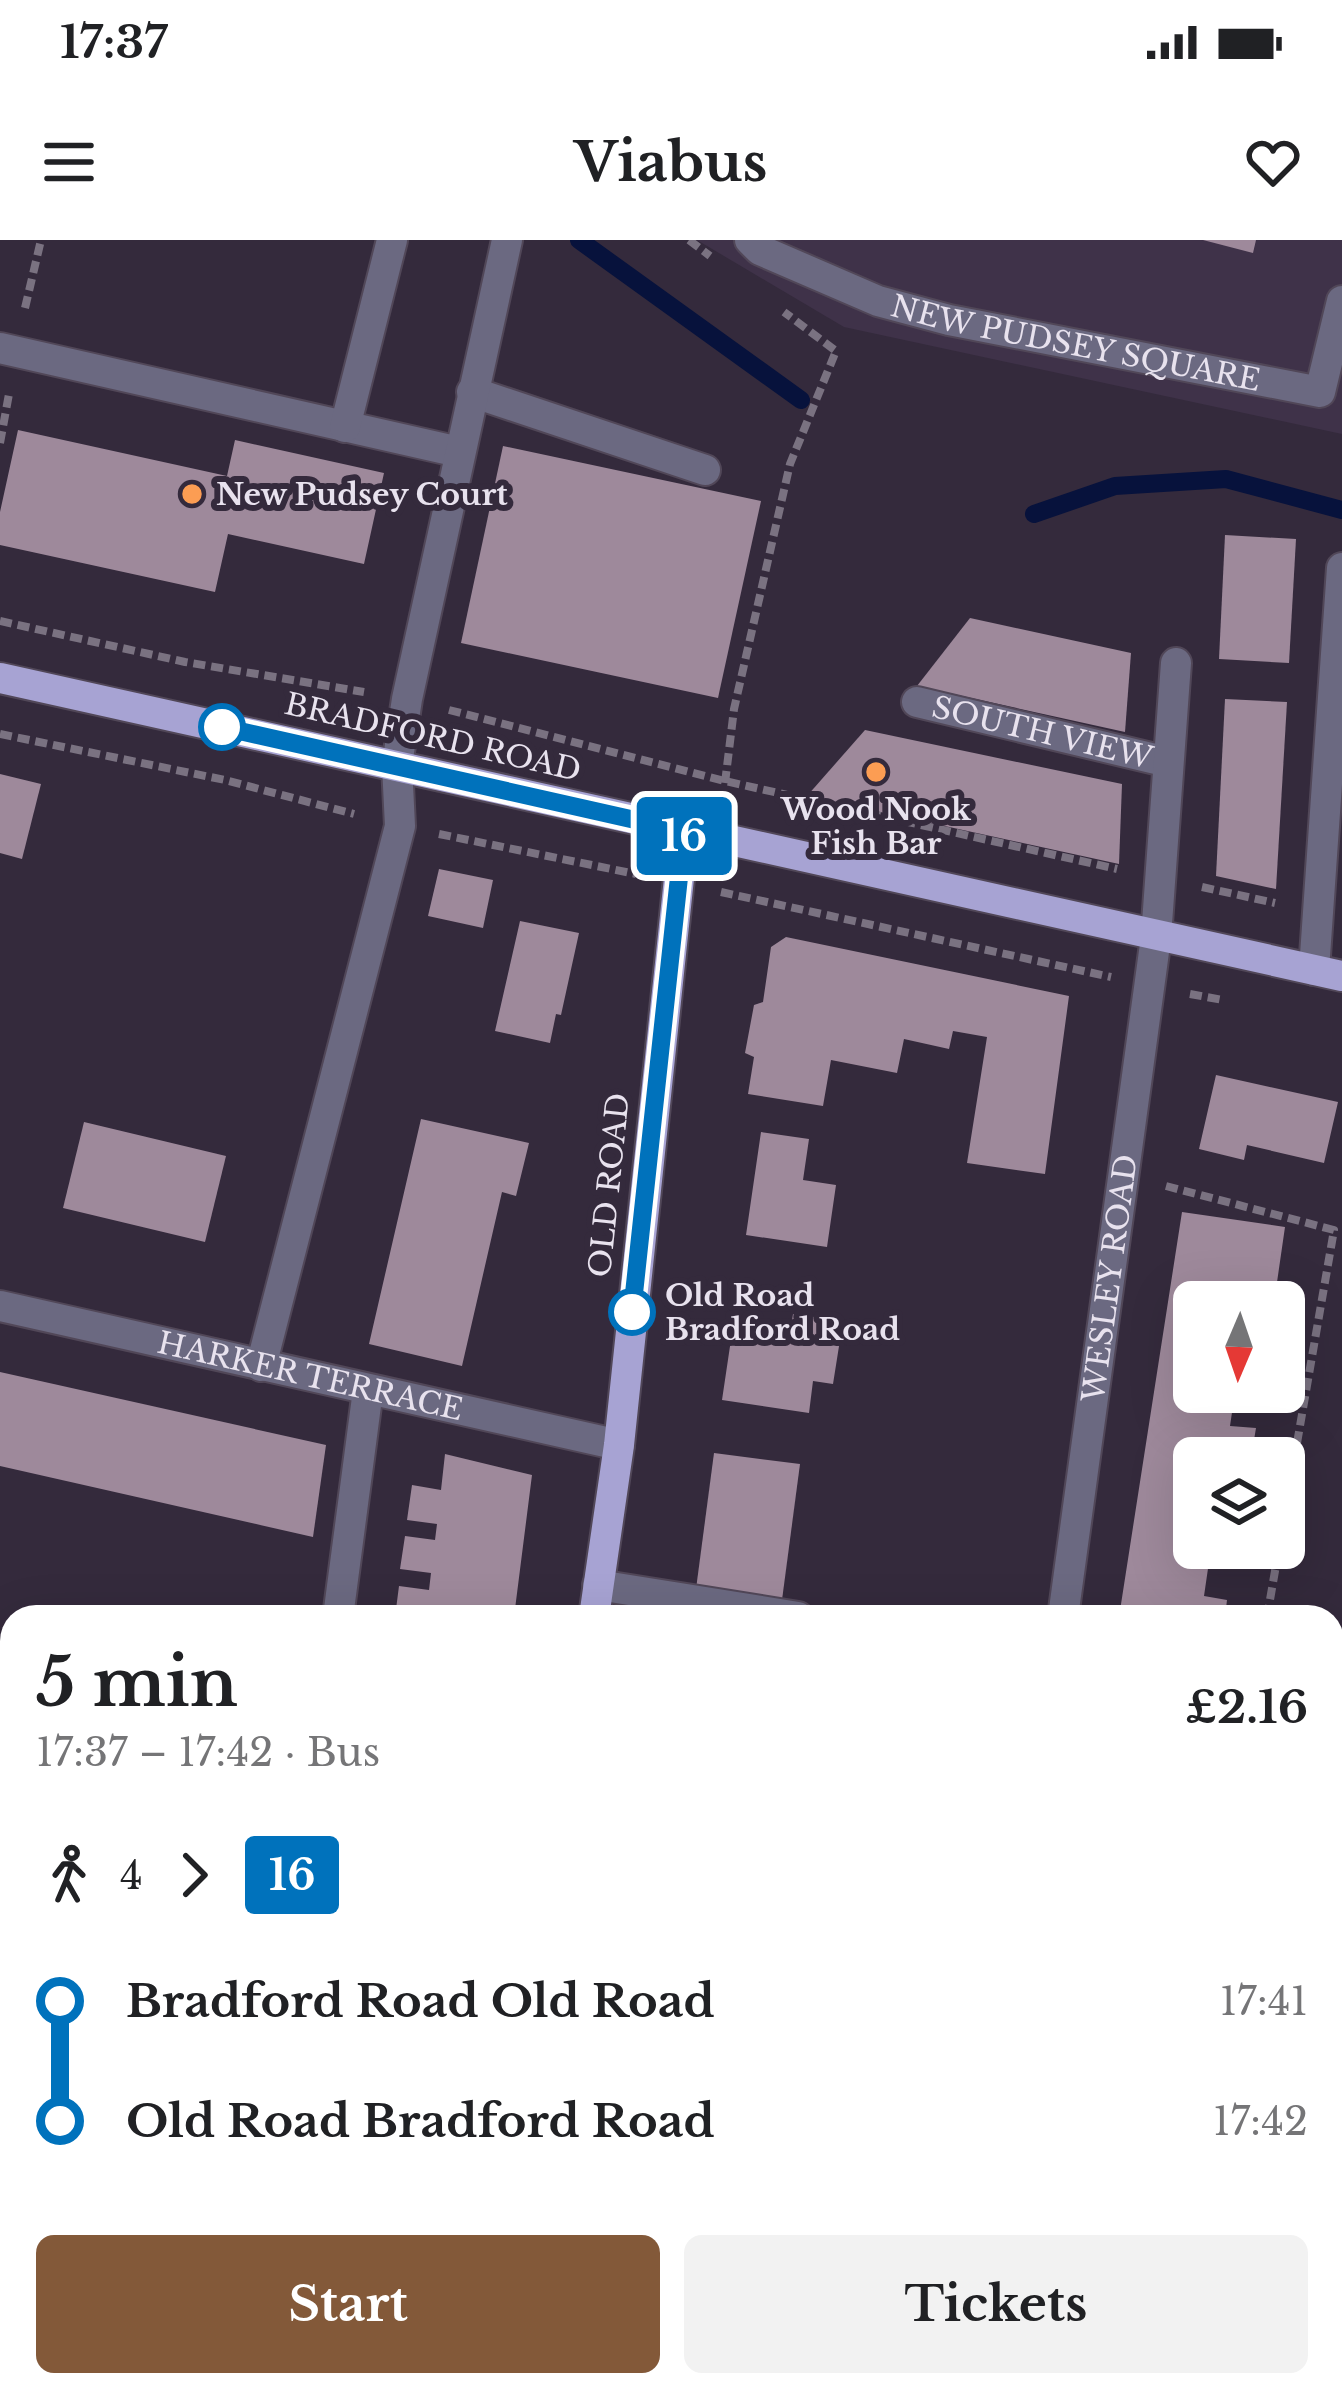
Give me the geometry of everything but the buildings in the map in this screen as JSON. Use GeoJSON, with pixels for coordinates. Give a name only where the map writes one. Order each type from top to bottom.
{"type":"FeatureCollection","features":[{"type":"Feature","properties":{"kind":"main road","name":"BRADFORD ROAD"},"geometry":{"type":"LineString","coordinates":[[0,678],[1328,973]]}},
{"type":"Feature","properties":{"kind":"main road","name":"OLD ROAD"},"geometry":{"type":"LineString","coordinates":[[596,1605],[619,1444],[684,831]]}},
{"type":"Feature","properties":{"kind":"street"},"geometry":{"type":"LineString","coordinates":[[345,427],[392,240]]}},
{"type":"Feature","properties":{"kind":"street"},"geometry":{"type":"LineString","coordinates":[[261,1366],[400,826],[397,765],[407,699],[507,240]]}},
{"type":"Feature","properties":{"kind":"street","name":"NEW PUDSEY SQUARE"},"geometry":{"type":"LineString","coordinates":[[750,240],[760,250],[878,301],[1320,392],[1342,301]]}},
{"type":"Feature","properties":{"kind":"street"},"geometry":{"type":"LineString","coordinates":[[0,348],[459,452]]}},
{"type":"Feature","properties":{"kind":"street"},"geometry":{"type":"LineString","coordinates":[[472,392],[705,470]]}},
{"type":"Feature","properties":{"kind":"street"},"geometry":{"type":"LineString","coordinates":[[1328,973],[1318,912],[1342,568]]}},
{"type":"Feature","properties":{"kind":"street","name":"SOUTH VIEW"},"geometry":{"type":"LineString","coordinates":[[1156,937],[1176,663]]}},
{"type":"Feature","properties":{"kind":"street","name":"SOUTH VIEW"},"geometry":{"type":"LineString","coordinates":[[917,701],[1168,762]]}},
{"type":"Feature","properties":{"kind":"street","name":"WESLEY ROAD"},"geometry":{"type":"LineString","coordinates":[[1065,1605],[1156,937]]}},
{"type":"Feature","properties":{"kind":"street","name":"HARKER TERRACE"},"geometry":{"type":"LineString","coordinates":[[0,1306],[619,1444]]}},
{"type":"Feature","properties":{"kind":"street"},"geometry":{"type":"LineString","coordinates":[[340,1605],[368,1390]]}},
{"type":"Feature","properties":{"kind":"street"},"geometry":{"type":"LineString","coordinates":[[598,1585],[723,1605]]}},
{"type":"Feature","properties":{"kind":"path"},"geometry":{"type":"LineString","coordinates":[[689,240],[726,268]]}},
{"type":"Feature","properties":{"kind":"path"},"geometry":{"type":"LineString","coordinates":[[716,838],[734,709],[790,464],[836,351],[781,310]]}},
{"type":"Feature","properties":{"kind":"path"},"geometry":{"type":"LineString","coordinates":[[0,621],[185,662],[407,699],[725,782],[1318,912]]}},
{"type":"Feature","properties":{"kind":"path"},"geometry":{"type":"LineString","coordinates":[[1124,1175],[1334,1230],[1298,1437]]}},
{"type":"Feature","properties":{"kind":"path"},"geometry":{"type":"LineString","coordinates":[[1269,1605],[1275,1569]]}},
{"type":"Feature","properties":{"kind":"shaded area"},"geometry":{"type":"Polygon","coordinates":[[[697,240],[1342,240],[1342,434],[844,327],[697,240]]]}},
{"type":"Feature","properties":{"kind":"waterway"},"geometry":{"type":"LineString","coordinates":[[579,240],[801,400]]}},
{"type":"Feature","properties":{"kind":"waterway"},"geometry":{"type":"LineString","coordinates":[[1034,514],[1115,486],[1226,479],[1342,510]]}},
{"type":"Feature","properties":{"kind":"bus line","name":"16"},"geometry":{"type":"LineString","coordinates":[[222,727],[684,831],[632,1312]]}},
{"type":"Feature","properties":{"kind":"place","name":"New Pudsey Court"},"geometry":{"type":"Point","coordinates":[192,494]}},
{"type":"Feature","properties":{"kind":"place","name":"Wood Nook Fish Bar"},"geometry":{"type":"Point","coordinates":[876,772]}},
{"type":"Feature","properties":{"kind":"place","name":"Old Road Bradford Road"},"geometry":{"type":"Point","coordinates":[632,1312]}}]}
